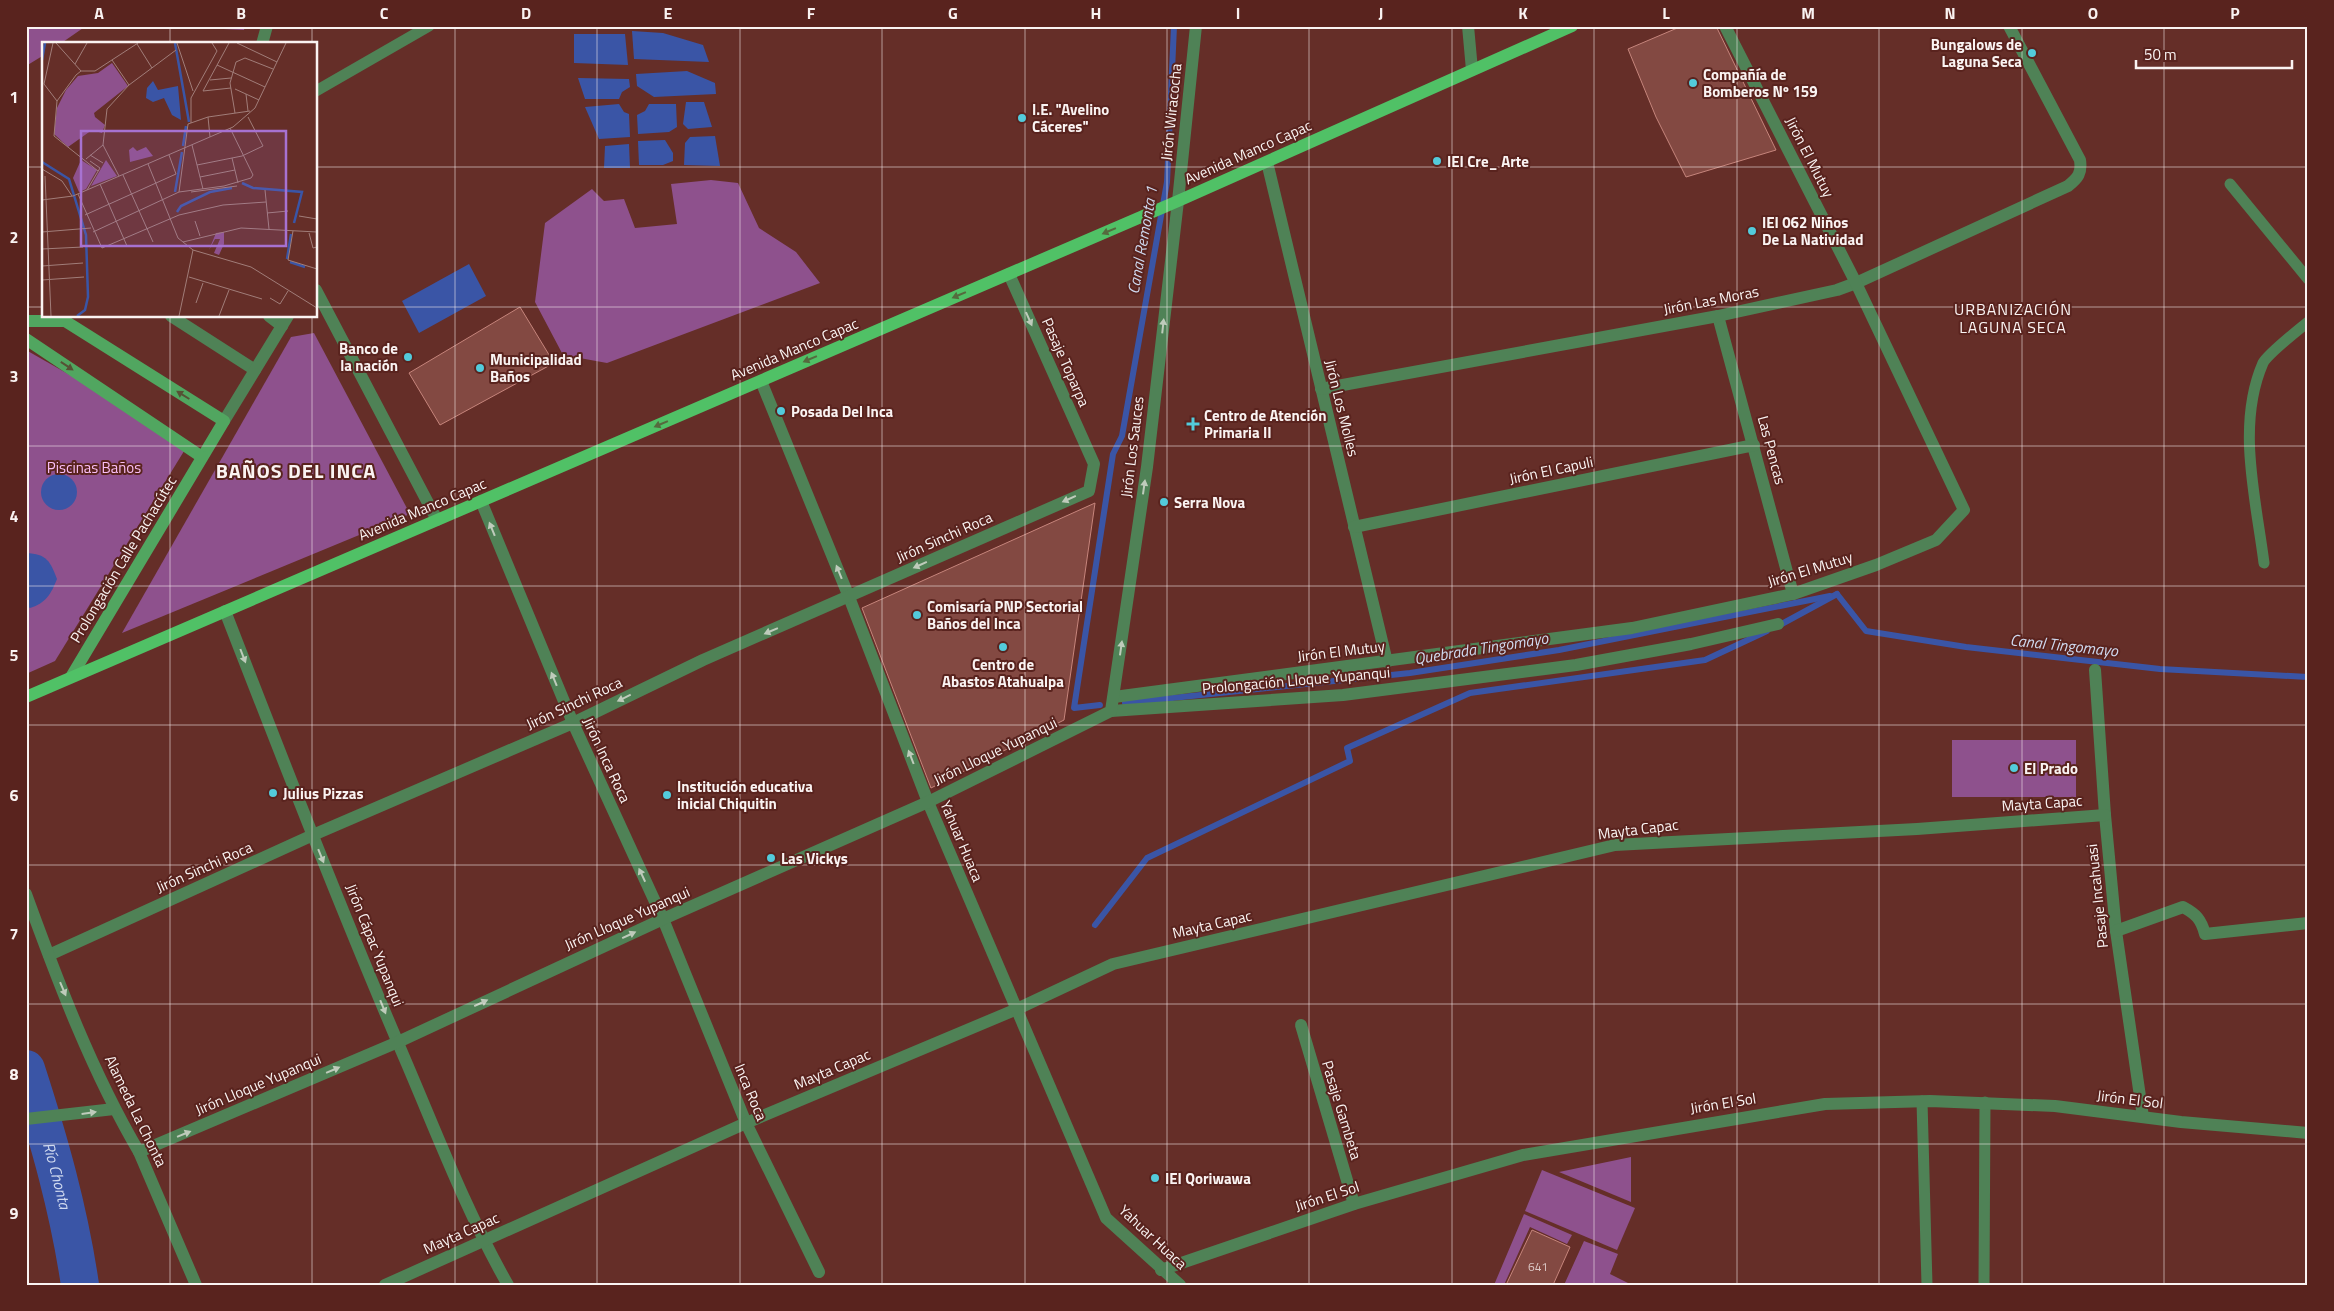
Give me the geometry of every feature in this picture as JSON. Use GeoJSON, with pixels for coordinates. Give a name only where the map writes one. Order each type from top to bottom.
{"type":"FeatureCollection","features":[{"type":"Feature","properties":{"kind":"main road","name":"Avenida Manco Capac"},"geometry":{"type":"LineString","coordinates":[[26,697],[1154,212],[1572,26]]}},
{"type":"Feature","properties":{"kind":"main road"},"geometry":{"type":"LineString","coordinates":[[26,321],[58,318],[71,324],[224,421]]}},
{"type":"Feature","properties":{"kind":"main road"},"geometry":{"type":"LineString","coordinates":[[26,339],[202,457]]}},
{"type":"Feature","properties":{"kind":"main road","name":"Prolongación Calle Pachacútec"},"geometry":{"type":"LineString","coordinates":[[71,677],[224,421]]}},
{"type":"Feature","properties":{"kind":"street"},"geometry":{"type":"LineString","coordinates":[[263,42],[267,26]]}},
{"type":"Feature","properties":{"kind":"street","name":"Jirón Wiracocha"},"geometry":{"type":"LineString","coordinates":[[1174,203],[1196,26]]}},
{"type":"Feature","properties":{"kind":"street"},"geometry":{"type":"LineString","coordinates":[[1468,26],[1472,70]]}},
{"type":"Feature","properties":{"kind":"street","name":"Jirón El Mutuy"},"geometry":{"type":"LineString","coordinates":[[1114,696],[1387,662],[1632,628],[1793,594],[1876,565],[1936,540],[1964,510],[1856,284],[1725,26]]}},
{"type":"Feature","properties":{"kind":"street","name":"Jirón Las Moras"},"geometry":{"type":"LineString","coordinates":[[1321,389],[1718,316],[1837,290],[1856,284],[2068,186],[2082,170],[2080,160],[2009,26]]}},
{"type":"Feature","properties":{"kind":"street","name":"Jirón Los Molles"},"geometry":{"type":"LineString","coordinates":[[1267,162],[1387,662]]}},
{"type":"Feature","properties":{"kind":"street","name":"Jirón Los Sauces"},"geometry":{"type":"LineString","coordinates":[[1114,696],[1147,467],[1174,203]]}},
{"type":"Feature","properties":{"kind":"street","name":"Pasaje Toparpa"},"geometry":{"type":"LineString","coordinates":[[1009,274],[1094,464]]}},
{"type":"Feature","properties":{"kind":"street"},"geometry":{"type":"LineString","coordinates":[[318,294],[437,520]]}},
{"type":"Feature","properties":{"kind":"street","name":"Las Pencas"},"geometry":{"type":"LineString","coordinates":[[1718,316],[1793,594]]}},
{"type":"Feature","properties":{"kind":"street"},"geometry":{"type":"LineString","coordinates":[[174,318],[255,370]]}},
{"type":"Feature","properties":{"kind":"street"},"geometry":{"type":"LineString","coordinates":[[224,421],[285,321]]}},
{"type":"Feature","properties":{"kind":"street","name":"Yahuar Huaca"},"geometry":{"type":"LineString","coordinates":[[761,381],[849,597],[928,802],[1106,1218],[1161,1270],[1180,1285]]}},
{"type":"Feature","properties":{"kind":"street","name":"Jirón El Capuli"},"geometry":{"type":"LineString","coordinates":[[1354,527],[1754,446]]}},
{"type":"Feature","properties":{"kind":"street","name":"Jirón Sinchi Roca"},"geometry":{"type":"LineString","coordinates":[[49,955],[313,835],[572,723],[703,660],[1088,490],[1094,464]]}},
{"type":"Feature","properties":{"kind":"street","name":"Jirón Inca Roca"},"geometry":{"type":"LineString","coordinates":[[481,501],[572,723],[663,919]]}},
{"type":"Feature","properties":{"kind":"street","name":"Jirón Cápac Yupanqui"},"geometry":{"type":"LineString","coordinates":[[225,611],[313,835],[398,1042],[483,1241],[508,1285]]}},
{"type":"Feature","properties":{"kind":"street","name":"Prolongación Lloque Yupanqui"},"geometry":{"type":"LineString","coordinates":[[1111,711],[1343,695],[1567,666],[1691,644],[1778,624]]}},
{"type":"Feature","properties":{"kind":"street","name":"Pasaje Incahuasi"},"geometry":{"type":"LineString","coordinates":[[2095,670],[2105,815],[2116,931],[2143,1116]]}},
{"type":"Feature","properties":{"kind":"street"},"geometry":{"type":"LineString","coordinates":[[1111,711],[1114,696]]}},
{"type":"Feature","properties":{"kind":"street","name":"Jirón Lloque Yupanqui"},"geometry":{"type":"LineString","coordinates":[[139,1152],[398,1042],[663,919],[928,802],[1111,711]]}},
{"type":"Feature","properties":{"kind":"street","name":"Mayta Capac"},"geometry":{"type":"LineString","coordinates":[[385,1285],[746,1124],[1017,1009],[1113,964],[1614,845],[1917,829],[2105,815]]}},
{"type":"Feature","properties":{"kind":"street","name":"Alameda La Chonta"},"geometry":{"type":"LineString","coordinates":[[26,894],[49,955],[114,1109],[139,1152],[196,1285]]}},
{"type":"Feature","properties":{"kind":"street"},"geometry":{"type":"LineString","coordinates":[[2116,931],[2183,907],[2195,913],[2202,922],[2204,934],[2308,923]]}},
{"type":"Feature","properties":{"kind":"street","name":"Inca Roca"},"geometry":{"type":"LineString","coordinates":[[663,919],[746,1124],[819,1272]]}},
{"type":"Feature","properties":{"kind":"street","name":"Pasaje Gambeta"},"geometry":{"type":"LineString","coordinates":[[1300,1026],[1354,1204]]}},
{"type":"Feature","properties":{"kind":"street","name":"Jirón El Sol"},"geometry":{"type":"LineString","coordinates":[[1161,1270],[1354,1204],[1523,1155],[1825,1104],[1922,1101],[2055,1106],[2181,1122],[2308,1133]]}},
{"type":"Feature","properties":{"kind":"street"},"geometry":{"type":"LineString","coordinates":[[26,1119],[114,1109]]}},
{"type":"Feature","properties":{"kind":"lane"},"geometry":{"type":"LineString","coordinates":[[318,91],[429,26]]}},
{"type":"Feature","properties":{"kind":"lane"},"geometry":{"type":"LineString","coordinates":[[2230,184],[2308,279]]}},
{"type":"Feature","properties":{"kind":"lane"},"geometry":{"type":"LineString","coordinates":[[2264,562],[2251,462],[2249,413],[2264,362],[2308,322]]}},
{"type":"Feature","properties":{"kind":"lane"},"geometry":{"type":"LineString","coordinates":[[1922,1101],[1926,1285]]}},
{"type":"Feature","properties":{"kind":"lane"},"geometry":{"type":"LineString","coordinates":[[1984,1285],[1985,1102]]}},
{"type":"Feature","properties":{"kind":"green space"},"geometry":{"type":"Polygon","coordinates":[[[26,26],[86,26],[63,42],[42,42],[42,56],[26,66],[26,26]]]}},
{"type":"Feature","properties":{"kind":"green space"},"geometry":{"type":"Polygon","coordinates":[[[161,26],[245,26],[244,30],[161,26]]]}},
{"type":"Feature","properties":{"kind":"green space"},"geometry":{"type":"Polygon","coordinates":[[[711,180],[738,183],[759,228],[796,252],[820,283],[607,363],[563,355],[535,302],[545,223],[592,189],[604,201],[624,199],[635,228],[677,224],[671,184],[711,180]]]}},
{"type":"Feature","properties":{"kind":"green space"},"geometry":{"type":"Polygon","coordinates":[[[314,333],[410,514],[122,633],[291,337],[314,333]]]}},
{"type":"Feature","properties":{"kind":"green space","name":"Piscinas Baños"},"geometry":{"type":"Polygon","coordinates":[[[26,350],[189,443],[55,661],[26,674],[26,350]]]}},
{"type":"Feature","properties":{"kind":"green space","name":"El Prado"},"geometry":{"type":"Polygon","coordinates":[[[1952,740],[2076,740],[2076,797],[1952,797],[1952,740]]]}},
{"type":"Feature","properties":{"kind":"green space"},"geometry":{"type":"Polygon","coordinates":[[[1631,1157],[1631,1202],[1559,1172],[1631,1157]]]}},
{"type":"Feature","properties":{"kind":"green space"},"geometry":{"type":"Polygon","coordinates":[[[1542,1170],[1635,1208],[1617,1250],[1525,1211],[1542,1170]]]}},
{"type":"Feature","properties":{"kind":"green space"},"geometry":{"type":"Polygon","coordinates":[[[1524,1214],[1572,1235],[1567,1244],[1530,1227],[1504,1285],[1494,1285],[1524,1214]]]}},
{"type":"Feature","properties":{"kind":"green space"},"geometry":{"type":"Polygon","coordinates":[[[1584,1241],[1618,1254],[1610,1274],[1632,1285],[1564,1285],[1584,1241]]]}},
{"type":"Feature","properties":{"kind":"water"},"geometry":{"type":"Polygon","coordinates":[[[632,31],[663,33],[703,45],[709,62],[634,59],[632,31]]]}},
{"type":"Feature","properties":{"kind":"water"},"geometry":{"type":"Polygon","coordinates":[[[574,34],[625,34],[628,65],[574,63],[574,34]]]}},
{"type":"Feature","properties":{"kind":"water"},"geometry":{"type":"Polygon","coordinates":[[[687,71],[715,83],[716,94],[654,97],[637,86],[636,74],[687,71]]]}},
{"type":"Feature","properties":{"kind":"water"},"geometry":{"type":"Polygon","coordinates":[[[578,78],[629,79],[630,87],[622,92],[619,99],[585,99],[578,78]]]}},
{"type":"Feature","properties":{"kind":"water"},"geometry":{"type":"Polygon","coordinates":[[[686,102],[704,102],[712,127],[688,129],[683,124],[686,102]]]}},
{"type":"Feature","properties":{"kind":"water"},"geometry":{"type":"Polygon","coordinates":[[[619,104],[624,112],[629,114],[630,137],[599,139],[585,107],[619,104]]]}},
{"type":"Feature","properties":{"kind":"water"},"geometry":{"type":"Polygon","coordinates":[[[649,104],[676,104],[677,127],[669,132],[638,134],[637,115],[645,111],[649,104]]]}},
{"type":"Feature","properties":{"kind":"water"},"geometry":{"type":"Polygon","coordinates":[[[715,136],[720,166],[684,165],[685,143],[690,137],[715,136]]]}},
{"type":"Feature","properties":{"kind":"water"},"geometry":{"type":"Polygon","coordinates":[[[665,140],[673,153],[673,161],[663,165],[639,165],[638,141],[665,140]]]}},
{"type":"Feature","properties":{"kind":"water"},"geometry":{"type":"Polygon","coordinates":[[[629,144],[630,168],[604,168],[605,146],[629,144]]]}},
{"type":"Feature","properties":{"kind":"water"},"geometry":{"type":"Polygon","coordinates":[[[469,264],[486,296],[419,333],[402,301],[469,264]]]}},
{"type":"Feature","properties":{"kind":"water"},"geometry":{"type":"Polygon","coordinates":[[[59,474],[71,480],[77,492],[71,504],[59,510],[47,504],[41,492],[47,480],[59,474]]]}},
{"type":"Feature","properties":{"kind":"water"},"geometry":{"type":"Polygon","coordinates":[[[26,553],[39,555],[47,560],[57,579],[47,597],[30,608],[26,606],[26,553]]]}},
{"type":"Feature","properties":{"kind":"building","name":"Compañía de Bomberos Nº 159"},"geometry":{"type":"Polygon","coordinates":[[[1682,26],[1716,26],[1776,150],[1686,177],[1656,117],[1628,49],[1682,26]]]}},
{"type":"Feature","properties":{"kind":"building","name":"Municipalidad Baños"},"geometry":{"type":"Polygon","coordinates":[[[520,307],[554,363],[440,425],[409,373],[520,307]]]}},
{"type":"Feature","properties":{"kind":"building","name":"Centro de Abastos Atahualpa"},"geometry":{"type":"Polygon","coordinates":[[[1095,503],[1064,720],[931,788],[862,608],[1095,503]]]}},
{"type":"Feature","properties":{"kind":"building"},"geometry":{"type":"Polygon","coordinates":[[[1532,1230],[1570,1247],[1553,1285],[1506,1285],[1532,1230]]]}},
{"type":"Feature","properties":{"kind":"waterway","name":"Canal Remonta 1"},"geometry":{"type":"LineString","coordinates":[[1100,705],[1074,708],[1113,454],[1122,436],[1167,182],[1174,26]]}},
{"type":"Feature","properties":{"kind":"waterway","name":"Canal Tingomayo"},"geometry":{"type":"LineString","coordinates":[[1837,594],[1866,631],[1966,647],[2160,669],[2308,677]]}},
{"type":"Feature","properties":{"kind":"waterway"},"geometry":{"type":"LineString","coordinates":[[1778,626],[1837,594]]}},
{"type":"Feature","properties":{"kind":"waterway","name":"Quebrada Tingomayo"},"geometry":{"type":"LineString","coordinates":[[1125,703],[1410,673],[1559,650],[1830,596]]}},
{"type":"Feature","properties":{"kind":"waterway"},"geometry":{"type":"LineString","coordinates":[[1095,925],[1147,858],[1350,761],[1347,748],[1470,693],[1705,660],[1767,631]]}},
{"type":"Feature","properties":{"kind":"waterway","name":"Río Chonta"},"geometry":{"type":"LineString","coordinates":[[26,1069],[58,1176],[80,1285]]}},
{"type":"Feature","properties":{"kind":"place","name":"Bungalows de Laguna Seca"},"geometry":{"type":"Point","coordinates":[2032,53]}},
{"type":"Feature","properties":{"kind":"place","name":"Compañía de Bomberos Nº 159"},"geometry":{"type":"Point","coordinates":[1693,83]}},
{"type":"Feature","properties":{"kind":"place","name":"I.E. \"Avelino Cáceres\""},"geometry":{"type":"Point","coordinates":[1022,118]}},
{"type":"Feature","properties":{"kind":"place","name":"IEI Cre_ Arte"},"geometry":{"type":"Point","coordinates":[1437,161]}},
{"type":"Feature","properties":{"kind":"place","name":"IEI 062 Niños De La Natividad"},"geometry":{"type":"Point","coordinates":[1752,231]}},
{"type":"Feature","properties":{"kind":"place","name":"Banco de la nación"},"geometry":{"type":"Point","coordinates":[408,357]}},
{"type":"Feature","properties":{"kind":"place","name":"Municipalidad Baños"},"geometry":{"type":"Point","coordinates":[480,368]}},
{"type":"Feature","properties":{"kind":"place","name":"Posada Del Inca"},"geometry":{"type":"Point","coordinates":[781,411]}},
{"type":"Feature","properties":{"kind":"place","name":"Centro de Atención Primaria II"},"geometry":{"type":"Point","coordinates":[1193,424]}},
{"type":"Feature","properties":{"kind":"place","name":"Serra Nova"},"geometry":{"type":"Point","coordinates":[1164,502]}},
{"type":"Feature","properties":{"kind":"place","name":"Comisaría PNP Sectorial Baños del Inca"},"geometry":{"type":"Point","coordinates":[917,615]}},
{"type":"Feature","properties":{"kind":"place","name":"Centro de Abastos Atahualpa"},"geometry":{"type":"Point","coordinates":[1003,647]}},
{"type":"Feature","properties":{"kind":"place","name":"El Prado"},"geometry":{"type":"Point","coordinates":[2014,768]}},
{"type":"Feature","properties":{"kind":"place","name":"Julius Pizzas"},"geometry":{"type":"Point","coordinates":[273,793]}},
{"type":"Feature","properties":{"kind":"place","name":"Institución educativa inicial Chiquitin"},"geometry":{"type":"Point","coordinates":[667,795]}},
{"type":"Feature","properties":{"kind":"place","name":"Las Vickys"},"geometry":{"type":"Point","coordinates":[771,858]}},
{"type":"Feature","properties":{"kind":"place","name":"IEI Qoriwawa"},"geometry":{"type":"Point","coordinates":[1155,1178]}},
{"type":"Feature","properties":{"kind":"district","name":"URBANIZACIÓN LAGUNA SECA"},"geometry":{"type":"Point","coordinates":[2013,318]}},
{"type":"Feature","properties":{"kind":"district","name":"BAÑOS DEL INCA"},"geometry":{"type":"Point","coordinates":[296,470]}}]}
